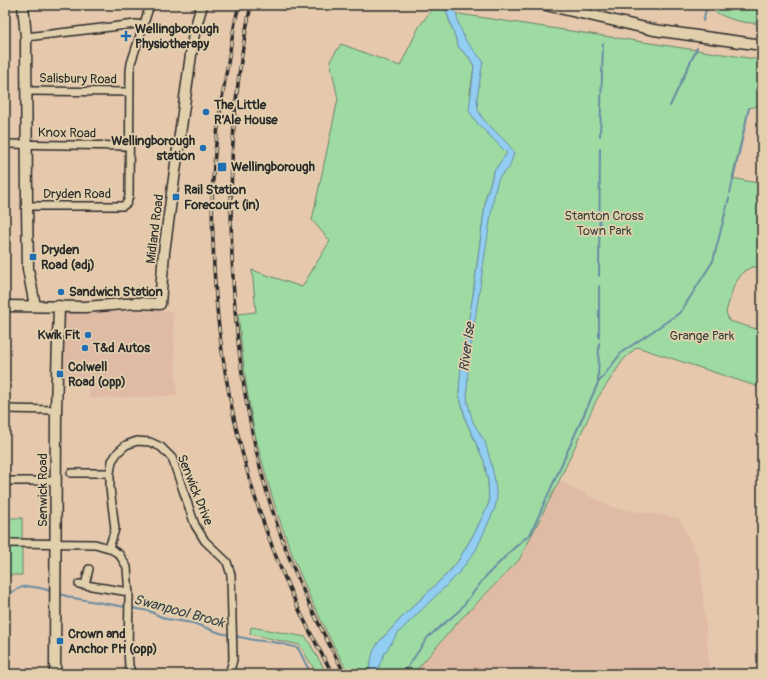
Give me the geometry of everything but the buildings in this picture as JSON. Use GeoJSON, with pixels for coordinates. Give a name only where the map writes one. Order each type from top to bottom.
{"type":"FeatureCollection","features":[{"type":"Feature","properties":{"kind":"main road"},"geometry":{"type":"LineString","coordinates":[[23,5],[26,37],[28,269],[35,306]]}},
{"type":"Feature","properties":{"kind":"main road","name":"Midland Road"},"geometry":{"type":"LineString","coordinates":[[5,306],[85,306],[137,303],[160,304],[164,252],[194,33],[202,5]]}},
{"type":"Feature","properties":{"kind":"main road"},"geometry":{"type":"LineString","coordinates":[[546,5],[654,30],[762,45]]}},
{"type":"Feature","properties":{"kind":"main road","name":"Senwick Road"},"geometry":{"type":"LineString","coordinates":[[55,674],[56,410],[59,306]]}},
{"type":"Feature","properties":{"kind":"street"},"geometry":{"type":"LineString","coordinates":[[129,146],[131,63],[150,5]]}},
{"type":"Feature","properties":{"kind":"street"},"geometry":{"type":"LineString","coordinates":[[26,37],[136,24],[143,25]]}},
{"type":"Feature","properties":{"kind":"street","name":"Salisbury Road"},"geometry":{"type":"LineString","coordinates":[[26,91],[130,92]]}},
{"type":"Feature","properties":{"kind":"street","name":"Knox Road"},"geometry":{"type":"LineString","coordinates":[[5,144],[129,146]]}},
{"type":"Feature","properties":{"kind":"street","name":"Dryden Road"},"geometry":{"type":"LineString","coordinates":[[27,206],[123,206],[127,203],[129,196],[129,146]]}},
{"type":"Feature","properties":{"kind":"street"},"geometry":{"type":"LineString","coordinates":[[5,410],[56,410]]}},
{"type":"Feature","properties":{"kind":"street","name":"Senwick Drive"},"geometry":{"type":"LineString","coordinates":[[109,548],[115,528],[110,488],[112,461],[118,452],[126,445],[137,441],[150,442],[161,447],[172,458],[195,525],[205,541],[227,562],[231,575],[233,660],[229,674]]}},
{"type":"Feature","properties":{"kind":"street"},"geometry":{"type":"LineString","coordinates":[[71,473],[110,473]]}},
{"type":"Feature","properties":{"kind":"street"},"geometry":{"type":"LineString","coordinates":[[5,481],[56,480]]}},
{"type":"Feature","properties":{"kind":"street"},"geometry":{"type":"LineString","coordinates":[[5,543],[95,544],[109,548],[120,554],[126,567],[129,594],[128,650],[129,666],[132,674]]}},
{"type":"Feature","properties":{"kind":"street"},"geometry":{"type":"LineString","coordinates":[[89,569],[82,584],[129,594]]}},
{"type":"Feature","properties":{"kind":"shaded area"},"geometry":{"type":"Polygon","coordinates":[[[173,311],[177,396],[89,398],[89,377],[63,377],[62,319],[66,312],[173,311]]]}},
{"type":"Feature","properties":{"kind":"shaded area"},"geometry":{"type":"Polygon","coordinates":[[[559,481],[614,508],[679,518],[700,562],[709,665],[708,674],[413,674],[458,622],[519,560],[559,481]]]}},
{"type":"Feature","properties":{"kind":"green space"},"geometry":{"type":"Polygon","coordinates":[[[435,5],[444,5],[459,48],[469,57],[474,66],[470,93],[478,124],[507,153],[494,171],[486,197],[473,295],[461,369],[459,394],[466,421],[484,461],[488,481],[489,503],[476,530],[458,561],[450,571],[405,614],[378,643],[368,674],[349,674],[309,595],[287,541],[269,486],[255,434],[244,366],[238,314],[256,312],[252,270],[302,287],[330,241],[312,220],[338,99],[330,61],[341,44],[400,66],[419,27],[435,5]]]}},
{"type":"Feature","properties":{"kind":"green space"},"geometry":{"type":"Polygon","coordinates":[[[715,5],[762,5],[762,23],[738,21],[726,17],[715,12],[715,5]]]}},
{"type":"Feature","properties":{"kind":"green space","name":"Stanton Cross Town Park"},"geometry":{"type":"Polygon","coordinates":[[[452,13],[762,60],[762,105],[749,108],[732,178],[762,184],[762,267],[752,267],[744,271],[734,285],[726,312],[729,321],[760,330],[762,334],[762,388],[637,347],[623,360],[597,399],[559,481],[519,560],[458,622],[413,674],[372,674],[383,643],[452,575],[492,503],[492,476],[471,426],[462,368],[495,175],[511,150],[473,109],[479,63],[461,40],[452,13]]]}},
{"type":"Feature","properties":{"kind":"green space"},"geometry":{"type":"Polygon","coordinates":[[[5,518],[22,518],[22,575],[5,575],[5,518]]]}},
{"type":"Feature","properties":{"kind":"green space"},"geometry":{"type":"Polygon","coordinates":[[[251,627],[306,637],[327,674],[317,674],[300,645],[250,634],[251,627]]]}},
{"type":"Feature","properties":{"kind":"water","name":"River Ise"},"geometry":{"type":"Polygon","coordinates":[[[444,5],[454,5],[459,25],[466,41],[483,61],[477,98],[478,110],[483,119],[509,145],[514,153],[509,168],[498,180],[494,195],[468,365],[468,404],[473,422],[485,442],[494,476],[497,498],[495,508],[476,550],[458,574],[398,633],[384,654],[376,674],[368,674],[373,652],[378,643],[405,614],[450,571],[458,561],[476,530],[489,503],[488,481],[484,461],[466,421],[459,394],[461,363],[473,295],[486,197],[494,171],[507,153],[478,124],[469,111],[474,66],[469,57],[459,48],[444,5]]]}},
{"type":"Feature","properties":{"kind":"waterway"},"geometry":{"type":"LineString","coordinates":[[703,21],[707,5]]}},
{"type":"Feature","properties":{"kind":"waterway"},"geometry":{"type":"LineString","coordinates":[[600,136],[603,44]]}},
{"type":"Feature","properties":{"kind":"waterway"},"geometry":{"type":"LineString","coordinates":[[670,106],[697,48]]}},
{"type":"Feature","properties":{"kind":"waterway"},"geometry":{"type":"LineString","coordinates":[[730,193],[749,108]]}},
{"type":"Feature","properties":{"kind":"waterway"},"geometry":{"type":"LineString","coordinates":[[599,276],[600,148]]}},
{"type":"Feature","properties":{"kind":"waterway"},"geometry":{"type":"LineString","coordinates":[[598,383],[622,352],[682,310],[713,261],[729,198]]}},
{"type":"Feature","properties":{"kind":"waterway"},"geometry":{"type":"LineString","coordinates":[[599,286],[599,338]]}},
{"type":"Feature","properties":{"kind":"waterway"},"geometry":{"type":"LineString","coordinates":[[403,674],[428,637],[459,611],[486,576],[531,533],[598,383],[599,343]]}},
{"type":"Feature","properties":{"kind":"waterway","name":"Swanpool Brook"},"geometry":{"type":"LineString","coordinates":[[5,594],[30,586],[51,591]]}},
{"type":"Feature","properties":{"kind":"waterway","name":"Swanpool Brook"},"geometry":{"type":"LineString","coordinates":[[60,594],[73,598],[149,611],[166,619],[193,623],[220,633],[254,640],[279,643],[298,648],[311,674]]}},
{"type":"Feature","properties":{"kind":"railway"},"geometry":{"type":"LineString","coordinates":[[239,5],[221,107],[215,151],[212,191],[214,267],[218,320],[225,373],[249,478],[266,529],[285,578],[308,627],[333,674]]}},
{"type":"Feature","properties":{"kind":"railway"},"geometry":{"type":"LineString","coordinates":[[251,5],[236,99],[231,194],[233,287],[242,378],[260,467],[283,542],[322,631],[345,674]]}},
{"type":"Feature","properties":{"kind":"place","name":"Wellingborough Physiotherapy"},"geometry":{"type":"Point","coordinates":[126,36]}},
{"type":"Feature","properties":{"kind":"place","name":"The Little R’Ale House"},"geometry":{"type":"Point","coordinates":[206,112]}},
{"type":"Feature","properties":{"kind":"place","name":"Wellingborough station"},"geometry":{"type":"Point","coordinates":[203,148]}},
{"type":"Feature","properties":{"kind":"place","name":"Wellingborough"},"geometry":{"type":"Point","coordinates":[222,167]}},
{"type":"Feature","properties":{"kind":"place","name":"Rail Station Forecourt (in)"},"geometry":{"type":"Point","coordinates":[176,197]}},
{"type":"Feature","properties":{"kind":"place","name":"Dryden Road (adj)"},"geometry":{"type":"Point","coordinates":[33,257]}},
{"type":"Feature","properties":{"kind":"place","name":"Sandwich Station"},"geometry":{"type":"Point","coordinates":[61,292]}},
{"type":"Feature","properties":{"kind":"place","name":"Kwik Fit"},"geometry":{"type":"Point","coordinates":[88,335]}},
{"type":"Feature","properties":{"kind":"place","name":"T&d Autos"},"geometry":{"type":"Point","coordinates":[85,348]}},
{"type":"Feature","properties":{"kind":"place","name":"Colwell Road (opp)"},"geometry":{"type":"Point","coordinates":[60,374]}},
{"type":"Feature","properties":{"kind":"place","name":"Crown and Anchor PH (opp)"},"geometry":{"type":"Point","coordinates":[60,641]}},
{"type":"Feature","properties":{"kind":"park label","name":"Grange Park"},"geometry":{"type":"Point","coordinates":[702,336]}}]}
